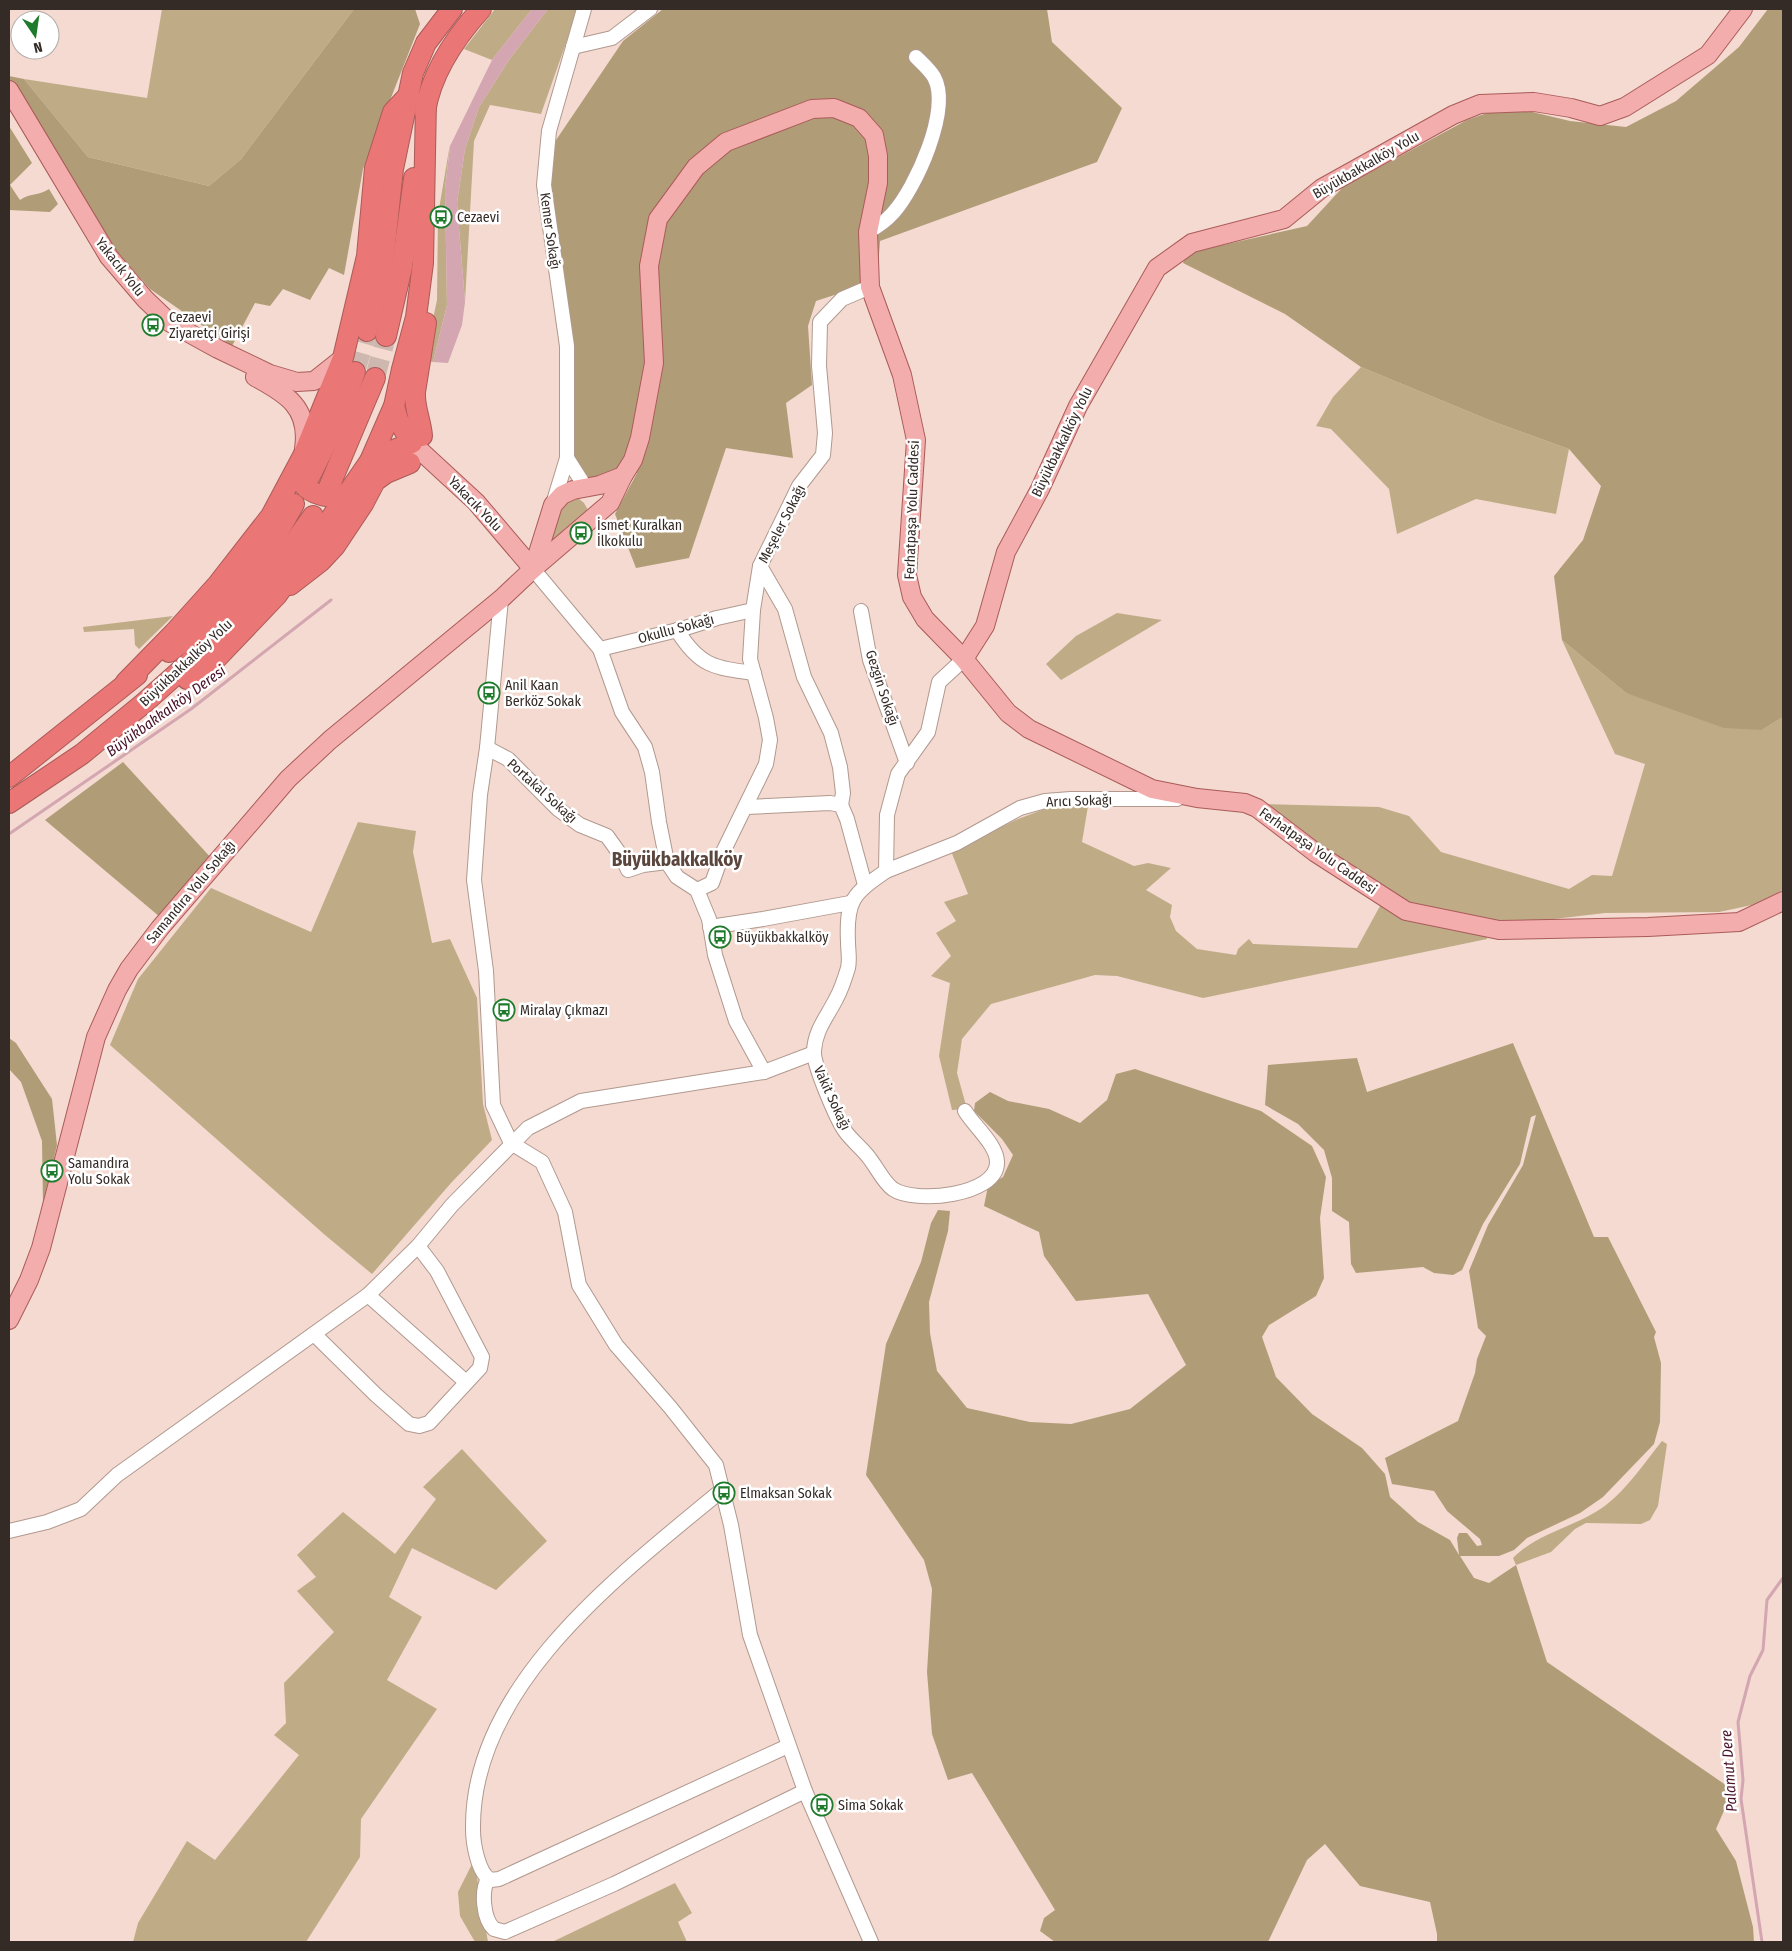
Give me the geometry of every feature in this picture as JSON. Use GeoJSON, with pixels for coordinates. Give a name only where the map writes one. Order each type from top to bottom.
{"type":"FeatureCollection","features":[{"type":"Feature","properties":{"kind":"highway"},"geometry":{"type":"LineString","coordinates":[[277,595],[370,461],[394,406],[416,317],[423,262],[417,98],[413,73],[426,43],[452,9]]}},
{"type":"Feature","properties":{"kind":"highway"},"geometry":{"type":"LineString","coordinates":[[377,334],[393,170],[417,98],[467,24],[481,9]]}},
{"type":"Feature","properties":{"kind":"highway"},"geometry":{"type":"LineString","coordinates":[[310,476],[341,414],[367,256],[375,168],[393,112],[417,98]]}},
{"type":"Feature","properties":{"kind":"highway"},"geometry":{"type":"LineString","coordinates":[[144,704],[215,660],[277,595],[321,561],[335,546],[376,481],[415,448],[421,424],[414,403],[430,297],[428,278],[423,262]]}},
{"type":"Feature","properties":{"kind":"highway"},"geometry":{"type":"LineString","coordinates":[[126,682],[218,584],[272,516],[349,365],[352,345],[360,339],[377,337],[391,343],[399,354],[402,369]]}},
{"type":"Feature","properties":{"kind":"highway"},"geometry":{"type":"LineString","coordinates":[[329,487],[375,378]]}},
{"type":"Feature","properties":{"kind":"highway"},"geometry":{"type":"LineString","coordinates":[[394,406],[398,420],[415,448]]}},
{"type":"Feature","properties":{"kind":"highway"},"geometry":{"type":"LineString","coordinates":[[370,461],[388,452],[415,448]]}},
{"type":"Feature","properties":{"kind":"highway"},"geometry":{"type":"LineString","coordinates":[[303,456],[301,480],[308,490],[327,497],[340,498],[350,490]]}},
{"type":"Feature","properties":{"kind":"highway","name":"Büyükbakkalköy Yolu"},"geometry":{"type":"LineString","coordinates":[[9,777],[126,682],[184,641],[221,607],[249,575],[294,504]]}},
{"type":"Feature","properties":{"kind":"highway","name":"Büyükbakkalköy Yolu"},"geometry":{"type":"LineString","coordinates":[[9,802],[82,754],[144,704],[218,637],[268,579],[313,516]]}},
{"type":"Feature","properties":{"kind":"main road","name":"Büyükbakkalköy Yolu"},"geometry":{"type":"LineString","coordinates":[[964,658],[985,626],[1006,552],[1040,489],[1078,406],[1158,268],[1192,243],[1284,220],[1322,188],[1453,115],[1480,104],[1534,102],[1571,108],[1600,116],[1624,107],[1708,56],[1743,9]]}},
{"type":"Feature","properties":{"kind":"main road","name":"Yakacık Yolu"},"geometry":{"type":"LineString","coordinates":[[9,90],[109,257],[141,295],[169,322],[218,349],[270,374],[297,382],[314,381],[349,365]]}},
{"type":"Feature","properties":{"kind":"main road","name":"Ferhatpaşa Yolu Caddesi"},"geometry":{"type":"LineString","coordinates":[[533,569],[602,512],[610,503],[633,460],[640,438],[654,363],[649,266],[658,219],[696,167],[726,142],[812,109],[834,108],[858,118],[874,134],[878,156],[878,183],[868,232],[870,287],[902,375],[916,440],[907,575],[912,597],[925,619],[964,658],[1008,713],[1028,729],[1152,789],[1197,798],[1245,803],[1258,808],[1316,853],[1406,912],[1499,930],[1648,927],[1738,922],[1783,901]]}},
{"type":"Feature","properties":{"kind":"main road","name":"Yakacık Yolu"},"geometry":{"type":"LineString","coordinates":[[9,112],[102,263],[126,295],[160,324],[274,387],[288,397],[304,420],[303,456]]}},
{"type":"Feature","properties":{"kind":"main road","name":"Yakacık Yolu"},"geometry":{"type":"LineString","coordinates":[[415,448],[476,502],[533,569]]}},
{"type":"Feature","properties":{"kind":"main road"},"geometry":{"type":"LineString","coordinates":[[553,505],[562,495],[573,490],[611,482],[623,476]]}},
{"type":"Feature","properties":{"kind":"main road"},"geometry":{"type":"LineString","coordinates":[[586,488],[602,512]]}},
{"type":"Feature","properties":{"kind":"main road","name":"Kemer Sokağı"},"geometry":{"type":"LineString","coordinates":[[533,569],[553,505]]}},
{"type":"Feature","properties":{"kind":"main road","name":"Samandıra Yolu Sokağı"},"geometry":{"type":"LineString","coordinates":[[9,1320],[29,1280],[40,1248],[96,1037],[117,990],[129,969],[160,928],[288,779],[330,740],[501,599],[533,569]]}},
{"type":"Feature","properties":{"kind":"street","name":"Kemer Sokağı"},"geometry":{"type":"LineString","coordinates":[[553,505],[567,458],[567,346],[544,185],[549,132],[584,9]]}},
{"type":"Feature","properties":{"kind":"street"},"geometry":{"type":"LineString","coordinates":[[573,47],[612,38],[650,9]]}},
{"type":"Feature","properties":{"kind":"street"},"geometry":{"type":"LineString","coordinates":[[868,232],[892,214],[906,194],[933,137],[938,110],[938,92],[934,78],[916,57]]}},
{"type":"Feature","properties":{"kind":"street","name":"Meşeler Sokağı"},"geometry":{"type":"LineString","coordinates":[[697,890],[712,883],[723,852],[766,764],[770,740],[750,659],[753,610],[760,566],[799,486],[823,455],[825,433],[820,366],[820,322],[842,299],[870,287]]}},
{"type":"Feature","properties":{"kind":"street"},"geometry":{"type":"LineString","coordinates":[[567,458],[586,488]]}},
{"type":"Feature","properties":{"kind":"street"},"geometry":{"type":"LineString","coordinates":[[760,566],[785,609],[804,677],[831,733],[841,776],[843,792],[841,805],[847,819],[865,886]]}},
{"type":"Feature","properties":{"kind":"street"},"geometry":{"type":"LineString","coordinates":[[533,569],[600,649],[622,712],[645,747],[652,772],[667,862],[676,876],[697,890],[710,927],[715,955],[736,1021],[764,1072]]}},
{"type":"Feature","properties":{"kind":"street"},"geometry":{"type":"LineString","coordinates":[[501,599],[487,748],[480,795],[474,880],[486,971],[493,1105],[511,1144],[542,1162],[565,1212],[579,1285],[616,1345],[670,1407],[716,1465],[731,1525],[750,1635],[805,1791],[871,1942]]}},
{"type":"Feature","properties":{"kind":"street","name":"Okullu Sokağı"},"geometry":{"type":"LineString","coordinates":[[600,649],[753,610]]}},
{"type":"Feature","properties":{"kind":"street","name":"Gezgin Sokağı"},"geometry":{"type":"LineString","coordinates":[[861,611],[870,660],[907,763]]}},
{"type":"Feature","properties":{"kind":"street"},"geometry":{"type":"LineString","coordinates":[[677,630],[687,647],[700,660],[721,668],[754,673]]}},
{"type":"Feature","properties":{"kind":"street"},"geometry":{"type":"LineString","coordinates":[[886,871],[887,815],[898,774],[928,732],[939,682],[964,658]]}},
{"type":"Feature","properties":{"kind":"street","name":"Portakal Sokağı"},"geometry":{"type":"LineString","coordinates":[[487,748],[508,759],[558,809],[580,825],[607,836],[628,870],[643,865],[667,862]]}},
{"type":"Feature","properties":{"kind":"street","name":"Arıcı Sokağı"},"geometry":{"type":"LineString","coordinates":[[850,903],[865,886],[886,871],[957,843],[1020,808],[1045,801],[1197,798]]}},
{"type":"Feature","properties":{"kind":"street"},"geometry":{"type":"LineString","coordinates":[[746,807],[830,802],[841,805]]}},
{"type":"Feature","properties":{"kind":"street"},"geometry":{"type":"LineString","coordinates":[[9,1531],[47,1522],[81,1508],[117,1475],[368,1295],[418,1246],[452,1205],[528,1128],[581,1101],[764,1072],[814,1053],[816,1034],[836,999],[849,966],[847,925],[850,903],[710,927]]}},
{"type":"Feature","properties":{"kind":"street","name":"Vakit Sokağı"},"geometry":{"type":"LineString","coordinates":[[814,1053],[818,1072],[845,1130],[866,1153],[892,1189],[907,1195],[918,1197],[954,1195],[982,1183],[993,1175],[997,1163],[994,1150],[965,1111]]}},
{"type":"Feature","properties":{"kind":"street"},"geometry":{"type":"LineString","coordinates":[[314,1334],[376,1395],[409,1424],[414,1426],[429,1423],[480,1368],[482,1360],[481,1353],[437,1271],[418,1246]]}},
{"type":"Feature","properties":{"kind":"street"},"geometry":{"type":"LineString","coordinates":[[368,1295],[466,1382]]}},
{"type":"Feature","properties":{"kind":"street"},"geometry":{"type":"LineString","coordinates":[[722,1490],[647,1553],[592,1603],[551,1647],[508,1706],[494,1732],[483,1763],[474,1818],[475,1847],[483,1873],[488,1878],[499,1879],[788,1746]]}},
{"type":"Feature","properties":{"kind":"street"},"geometry":{"type":"LineString","coordinates":[[488,1878],[483,1892],[488,1921],[494,1929],[505,1932],[614,1884],[805,1791]]}},
{"type":"Feature","properties":{"kind":"shaded area"},"geometry":{"type":"Polygon","coordinates":[[[162,9],[354,9],[241,159],[209,186],[88,157],[24,79],[147,98],[162,9]]]}},
{"type":"Feature","properties":{"kind":"shaded area"},"geometry":{"type":"Polygon","coordinates":[[[354,9],[415,9],[420,24],[363,169],[344,275],[329,268],[310,300],[283,289],[270,306],[255,303],[232,346],[150,289],[104,237],[9,79],[9,76],[24,79],[88,157],[209,186],[241,159],[354,9]]]}},
{"type":"Feature","properties":{"kind":"shaded area"},"geometry":{"type":"Polygon","coordinates":[[[495,9],[532,9],[492,60],[464,49],[495,9]]]}},
{"type":"Feature","properties":{"kind":"shaded area"},"geometry":{"type":"Polygon","coordinates":[[[532,9],[548,9],[511,57],[479,107],[465,149],[457,203],[465,302],[462,325],[448,363],[433,362],[447,305],[445,189],[450,146],[492,60],[532,9]]]}},
{"type":"Feature","properties":{"kind":"shaded area"},"geometry":{"type":"Polygon","coordinates":[[[548,9],[578,9],[541,114],[490,105],[474,141],[465,302],[457,203],[465,149],[479,107],[511,57],[548,9]]]}},
{"type":"Feature","properties":{"kind":"shaded area"},"geometry":{"type":"Polygon","coordinates":[[[663,9],[1047,9],[1052,42],[1122,108],[1097,162],[880,241],[877,281],[816,301],[808,326],[812,385],[786,403],[793,458],[726,448],[689,558],[636,568],[615,514],[637,473],[624,464],[608,481],[583,484],[571,447],[545,202],[550,149],[623,41],[663,9]]]}},
{"type":"Feature","properties":{"kind":"shaded area"},"geometry":{"type":"Polygon","coordinates":[[[1768,9],[1783,9],[1783,717],[1762,730],[1724,728],[1626,693],[1562,640],[1554,576],[1583,540],[1601,486],[1569,449],[1489,420],[1361,367],[1285,314],[1183,263],[1185,257],[1196,251],[1307,226],[1343,187],[1467,120],[1487,113],[1528,111],[1570,121],[1626,127],[1676,101],[1739,47],[1768,9]]]}},
{"type":"Feature","properties":{"kind":"shaded area"},"geometry":{"type":"Polygon","coordinates":[[[9,126],[32,163],[10,185],[20,200],[49,189],[58,204],[50,212],[9,210],[9,126]]]}},
{"type":"Feature","properties":{"kind":"shaded area"},"geometry":{"type":"Polygon","coordinates":[[[450,144],[445,189],[447,305],[433,362],[424,361],[437,300],[438,215],[450,144]]]}},
{"type":"Feature","properties":{"kind":"shaded area"},"geometry":{"type":"Polygon","coordinates":[[[1361,367],[1489,420],[1569,449],[1556,514],[1476,499],[1397,534],[1389,489],[1331,429],[1316,426],[1333,397],[1361,367]]]}},
{"type":"Feature","properties":{"kind":"shaded area"},"geometry":{"type":"Polygon","coordinates":[[[578,498],[588,510],[544,553],[561,507],[568,499],[578,498]]]}},
{"type":"Feature","properties":{"kind":"shaded area"},"geometry":{"type":"Polygon","coordinates":[[[1117,613],[1162,620],[1061,680],[1046,664],[1076,636],[1117,613]]]}},
{"type":"Feature","properties":{"kind":"shaded area"},"geometry":{"type":"Polygon","coordinates":[[[173,616],[139,649],[135,645],[134,629],[84,632],[83,627],[173,616]]]}},
{"type":"Feature","properties":{"kind":"shaded area"},"geometry":{"type":"Polygon","coordinates":[[[1562,640],[1626,693],[1762,730],[1783,717],[1783,890],[1752,905],[1719,912],[1605,913],[1520,923],[1501,923],[1412,906],[1312,844],[1265,804],[1379,807],[1409,816],[1441,852],[1569,889],[1592,875],[1612,876],[1645,764],[1615,754],[1562,640]]]}},
{"type":"Feature","properties":{"kind":"shaded area"},"geometry":{"type":"Polygon","coordinates":[[[123,762],[213,860],[160,917],[45,820],[123,762]]]}},
{"type":"Feature","properties":{"kind":"shaded area"},"geometry":{"type":"Polygon","coordinates":[[[1088,806],[1082,842],[1134,866],[1148,863],[1171,868],[1146,890],[1172,905],[1170,917],[1176,931],[1197,949],[1236,955],[1238,949],[1249,939],[1253,944],[1357,948],[1380,906],[1399,918],[1486,932],[1487,939],[1203,998],[1117,976],[1095,975],[991,1004],[962,1039],[957,1073],[967,1109],[952,1110],[939,1056],[950,983],[931,976],[951,956],[936,933],[956,921],[944,902],[968,894],[951,851],[1018,819],[1045,809],[1088,806]]]}},
{"type":"Feature","properties":{"kind":"shaded area"},"geometry":{"type":"Polygon","coordinates":[[[358,822],[416,831],[413,852],[432,943],[450,939],[477,998],[483,1104],[492,1140],[451,1183],[372,1274],[325,1235],[110,1045],[138,979],[211,888],[311,932],[358,822]]]}},
{"type":"Feature","properties":{"kind":"shaded area"},"geometry":{"type":"Polygon","coordinates":[[[9,1038],[16,1043],[52,1099],[57,1145],[43,1205],[42,1141],[21,1082],[9,1069],[9,1038]]]}},
{"type":"Feature","properties":{"kind":"shaded area"},"geometry":{"type":"Polygon","coordinates":[[[1513,1043],[1594,1237],[1608,1237],[1656,1332],[1654,1337],[1661,1363],[1660,1422],[1654,1444],[1603,1497],[1580,1513],[1527,1538],[1514,1550],[1499,1556],[1460,1556],[1474,1578],[1489,1583],[1516,1565],[1547,1662],[1733,1790],[1716,1829],[1736,1861],[1753,1927],[1754,1942],[1437,1942],[1430,1902],[1360,1886],[1325,1844],[1307,1860],[1268,1942],[1055,1942],[1040,1931],[1044,1918],[1055,1910],[972,1773],[948,1780],[932,1734],[927,1672],[932,1589],[924,1560],[866,1475],[886,1344],[921,1262],[931,1223],[938,1210],[950,1211],[948,1231],[929,1302],[930,1333],[937,1371],[967,1408],[1030,1422],[1071,1424],[1130,1409],[1186,1365],[1148,1294],[1076,1301],[1044,1256],[1039,1232],[984,1206],[988,1186],[1003,1177],[1013,1155],[1002,1139],[974,1111],[975,1103],[990,1092],[1008,1101],[1049,1109],[1080,1123],[1107,1100],[1116,1074],[1135,1069],[1261,1111],[1312,1146],[1326,1177],[1320,1218],[1324,1278],[1316,1296],[1269,1325],[1262,1337],[1276,1377],[1312,1414],[1362,1448],[1385,1474],[1390,1497],[1418,1522],[1450,1540],[1459,1555],[1457,1538],[1459,1533],[1467,1533],[1477,1546],[1482,1545],[1480,1539],[1447,1511],[1434,1491],[1392,1484],[1385,1458],[1458,1421],[1486,1336],[1478,1328],[1469,1271],[1488,1225],[1523,1165],[1536,1115],[1531,1117],[1520,1164],[1483,1224],[1462,1270],[1453,1275],[1434,1273],[1423,1267],[1356,1273],[1351,1264],[1349,1222],[1332,1211],[1332,1178],[1324,1150],[1298,1124],[1265,1105],[1268,1065],[1357,1058],[1367,1092],[1513,1043]]]}},
{"type":"Feature","properties":{"kind":"shaded area"},"geometry":{"type":"Polygon","coordinates":[[[1662,1441],[1667,1444],[1658,1506],[1650,1520],[1641,1524],[1586,1523],[1575,1529],[1551,1552],[1516,1565],[1513,1558],[1523,1549],[1595,1513],[1606,1505],[1629,1483],[1662,1441]]]}},
{"type":"Feature","properties":{"kind":"shaded area"},"geometry":{"type":"Polygon","coordinates":[[[462,1449],[547,1541],[496,1590],[412,1548],[389,1597],[422,1617],[387,1680],[437,1709],[361,1819],[360,1857],[306,1942],[133,1942],[138,1923],[187,1841],[215,1860],[299,1755],[274,1735],[286,1723],[284,1683],[334,1632],[297,1591],[316,1577],[297,1555],[343,1512],[395,1554],[436,1499],[423,1487],[462,1449]]]}},
{"type":"Feature","properties":{"kind":"shaded area"},"geometry":{"type":"Polygon","coordinates":[[[474,1860],[488,1942],[475,1942],[460,1916],[458,1892],[474,1860]]]}},
{"type":"Feature","properties":{"kind":"shaded area"},"geometry":{"type":"Polygon","coordinates":[[[675,1883],[692,1913],[678,1922],[687,1942],[552,1942],[675,1883]]]}},
{"type":"Feature","properties":{"kind":"waterway","name":"Büyükbakkalköy Deresi"},"geometry":{"type":"LineString","coordinates":[[9,834],[191,709],[331,600]]}},
{"type":"Feature","properties":{"kind":"waterway","name":"Palamut Dere"},"geometry":{"type":"LineString","coordinates":[[1762,1942],[1741,1799],[1743,1780],[1738,1722],[1750,1676],[1763,1650],[1767,1600],[1783,1578]]}},
{"type":"Feature","properties":{"kind":"tunnel"},"geometry":{"type":"LineString","coordinates":[[355,372],[367,331]]}},
{"type":"Feature","properties":{"kind":"tunnel"},"geometry":{"type":"LineString","coordinates":[[375,378],[386,336]]}},
{"type":"Feature","properties":{"kind":"place","name":"Cezaevi"},"geometry":{"type":"Point","coordinates":[441,217]}},
{"type":"Feature","properties":{"kind":"place","name":"Cezaevi Ziyaretçi Girişi"},"geometry":{"type":"Point","coordinates":[153,325]}},
{"type":"Feature","properties":{"kind":"place","name":"İsmet Kuralkan İlkokulu"},"geometry":{"type":"Point","coordinates":[581,533]}},
{"type":"Feature","properties":{"kind":"place","name":"Anil Kaan Berköz Sokak"},"geometry":{"type":"Point","coordinates":[489,693]}},
{"type":"Feature","properties":{"kind":"place","name":"Büyükbakkalköy"},"geometry":{"type":"Point","coordinates":[720,937]}},
{"type":"Feature","properties":{"kind":"place","name":"Miralay Çıkmazı"},"geometry":{"type":"Point","coordinates":[504,1010]}},
{"type":"Feature","properties":{"kind":"place","name":"Samandıra Yolu Sokak"},"geometry":{"type":"Point","coordinates":[52,1171]}},
{"type":"Feature","properties":{"kind":"place","name":"Elmaksan Sokak"},"geometry":{"type":"Point","coordinates":[724,1493]}},
{"type":"Feature","properties":{"kind":"place","name":"Sima Sokak"},"geometry":{"type":"Point","coordinates":[822,1805]}},
{"type":"Feature","properties":{"kind":"district","name":"Büyükbakkalköy"},"geometry":{"type":"Point","coordinates":[677,859]}}]}
